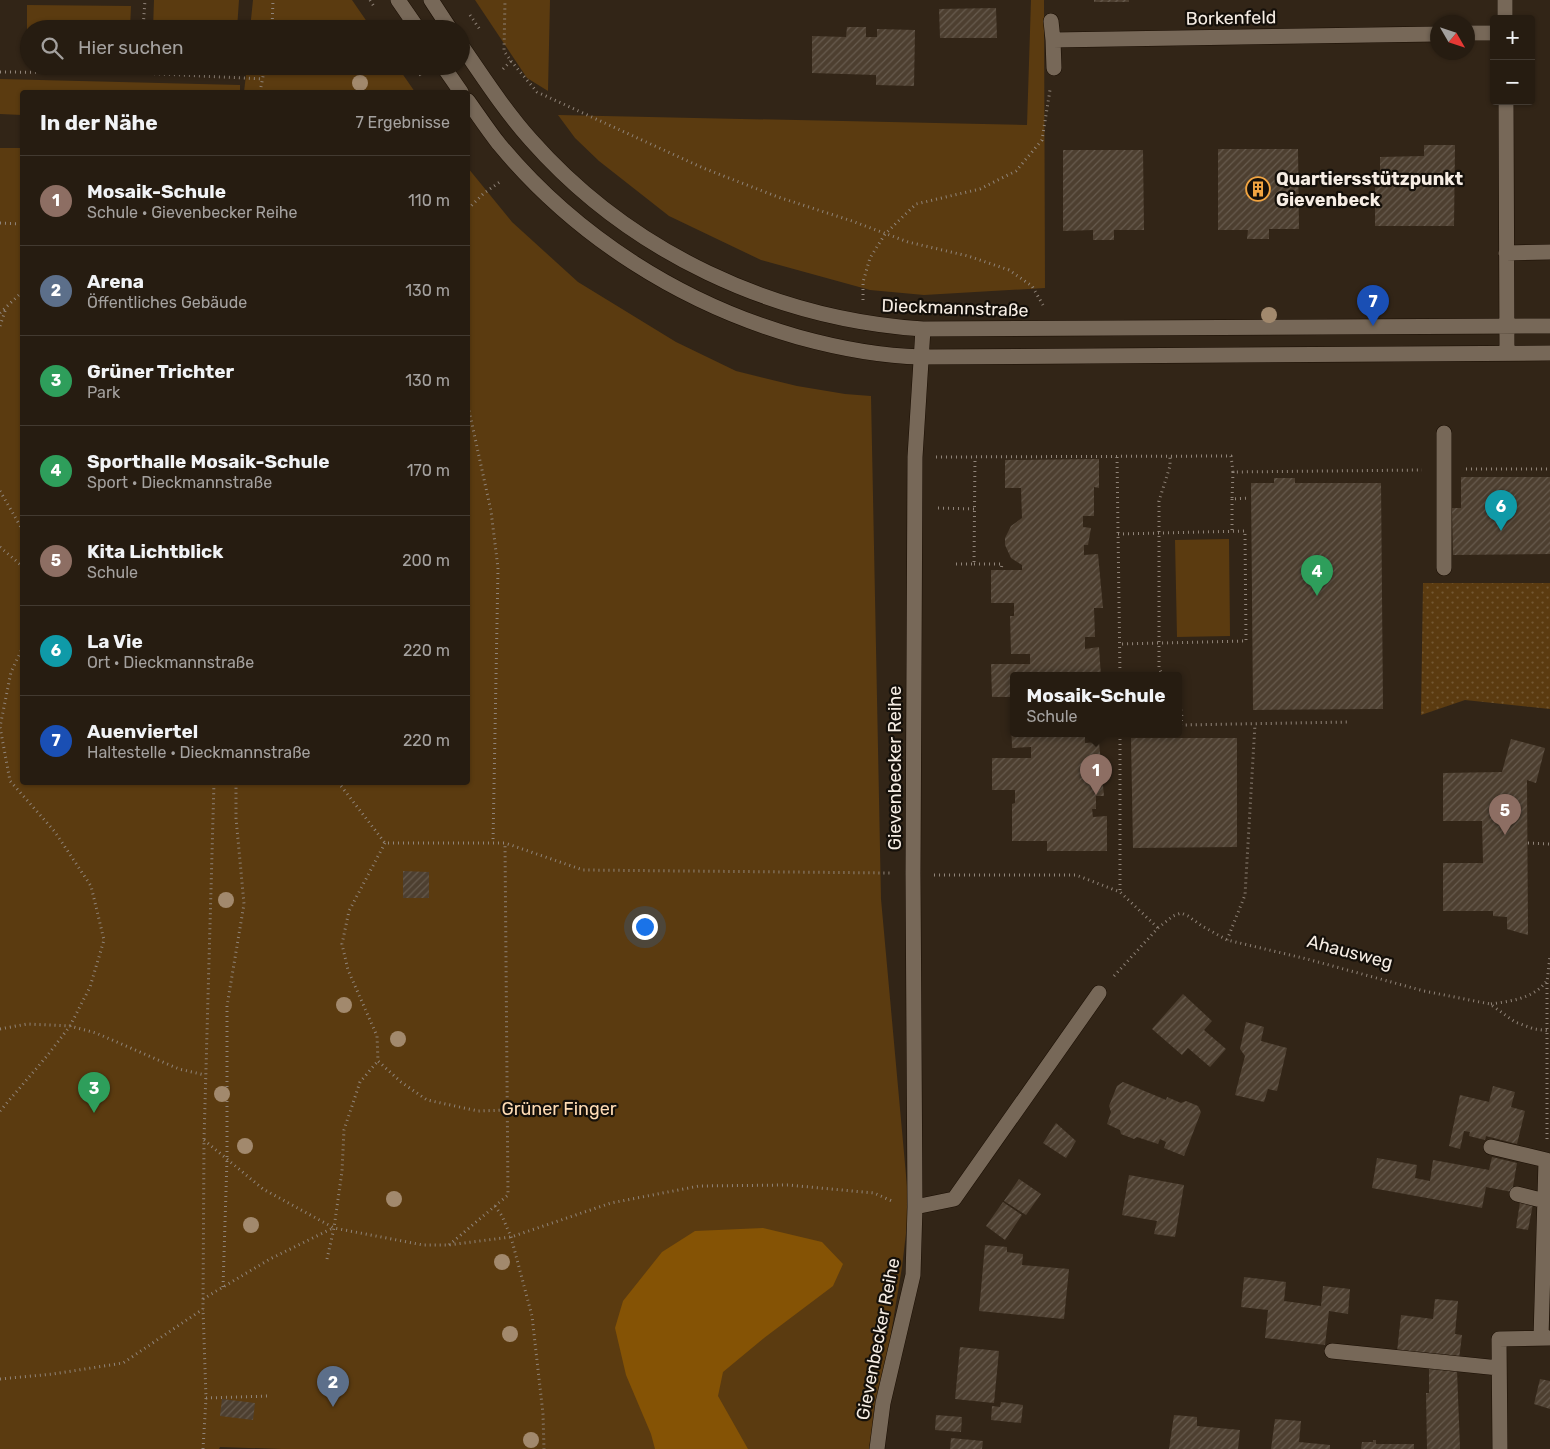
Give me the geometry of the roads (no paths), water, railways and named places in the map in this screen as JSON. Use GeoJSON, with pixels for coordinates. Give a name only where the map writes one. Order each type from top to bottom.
{"type":"FeatureCollection","features":[{"type":"Feature","properties":{"kind":"street"},"geometry":{"type":"LineString","coordinates":[[398,0],[412,20]]}},
{"type":"Feature","properties":{"kind":"street"},"geometry":{"type":"LineString","coordinates":[[431,0],[444,20]]}},
{"type":"Feature","properties":{"kind":"street"},"geometry":{"type":"LineString","coordinates":[[1505,0],[1505,15]]}},
{"type":"Feature","properties":{"kind":"street"},"geometry":{"type":"LineString","coordinates":[[1051,21],[1054,68]]}},
{"type":"Feature","properties":{"kind":"street"},"geometry":{"type":"LineString","coordinates":[[1475,33],[1490,33]]}},
{"type":"Feature","properties":{"kind":"street","name":"Borkenfeld"},"geometry":{"type":"LineString","coordinates":[[1053,40],[1430,34]]}},
{"type":"Feature","properties":{"kind":"street","name":"Dieckmannstraße"},"geometry":{"type":"LineString","coordinates":[[470,58],[512,118],[548,158],[593,199],[654,244],[716,277],[772,300],[814,313],[860,322],[923,329],[1550,326]]}},
{"type":"Feature","properties":{"kind":"street"},"geometry":{"type":"LineString","coordinates":[[449,75],[460,90]]}},
{"type":"Feature","properties":{"kind":"street"},"geometry":{"type":"LineString","coordinates":[[470,104],[499,144],[528,176],[561,208],[609,246],[672,286],[717,308],[768,328],[856,350],[892,356],[1550,353]]}},
{"type":"Feature","properties":{"kind":"street"},"geometry":{"type":"LineString","coordinates":[[1506,105],[1507,353]]}},
{"type":"Feature","properties":{"kind":"street"},"geometry":{"type":"LineString","coordinates":[[1506,253],[1550,252]]}},
{"type":"Feature","properties":{"kind":"street","name":"Gievenbecker Reihe"},"geometry":{"type":"LineString","coordinates":[[877,1449],[883,1403],[913,1275],[915,1207],[913,874],[915,457],[923,329]]}},
{"type":"Feature","properties":{"kind":"street"},"geometry":{"type":"LineString","coordinates":[[1444,433],[1444,568]]}},
{"type":"Feature","properties":{"kind":"street"},"geometry":{"type":"LineString","coordinates":[[915,1207],[954,1199],[1099,993]]}},
{"type":"Feature","properties":{"kind":"street"},"geometry":{"type":"LineString","coordinates":[[1491,1147],[1546,1160],[1546,1338],[1499,1339],[1500,1449]]}},
{"type":"Feature","properties":{"kind":"street"},"geometry":{"type":"LineString","coordinates":[[1517,1194],[1545,1201]]}},
{"type":"Feature","properties":{"kind":"street"},"geometry":{"type":"LineString","coordinates":[[1332,1351],[1499,1368]]}},
{"type":"Feature","properties":{"kind":"place","name":"Quartiersstützpunkt Gievenbeck"},"geometry":{"type":"Point","coordinates":[1258,189]}},
{"type":"Feature","properties":{"kind":"place","name":"Auenviertel"},"geometry":{"type":"Point","coordinates":[1373,326]}},
{"type":"Feature","properties":{"kind":"place","name":"La Vie"},"geometry":{"type":"Point","coordinates":[1501,531]}},
{"type":"Feature","properties":{"kind":"place","name":"Sporthalle Mosaik-Schule"},"geometry":{"type":"Point","coordinates":[1317,596]}},
{"type":"Feature","properties":{"kind":"place","name":"Mosaik-Schule"},"geometry":{"type":"Point","coordinates":[1096,795]}},
{"type":"Feature","properties":{"kind":"place","name":"Kita Lichtblick"},"geometry":{"type":"Point","coordinates":[1505,835]}},
{"type":"Feature","properties":{"kind":"place","name":"Grüner Trichter"},"geometry":{"type":"Point","coordinates":[94,1113]}},
{"type":"Feature","properties":{"kind":"place","name":"Arena"},"geometry":{"type":"Point","coordinates":[333,1407]}},
{"type":"Feature","properties":{"kind":"park label","name":"Grüner Finger"},"geometry":{"type":"Point","coordinates":[559,1109]}}]}
